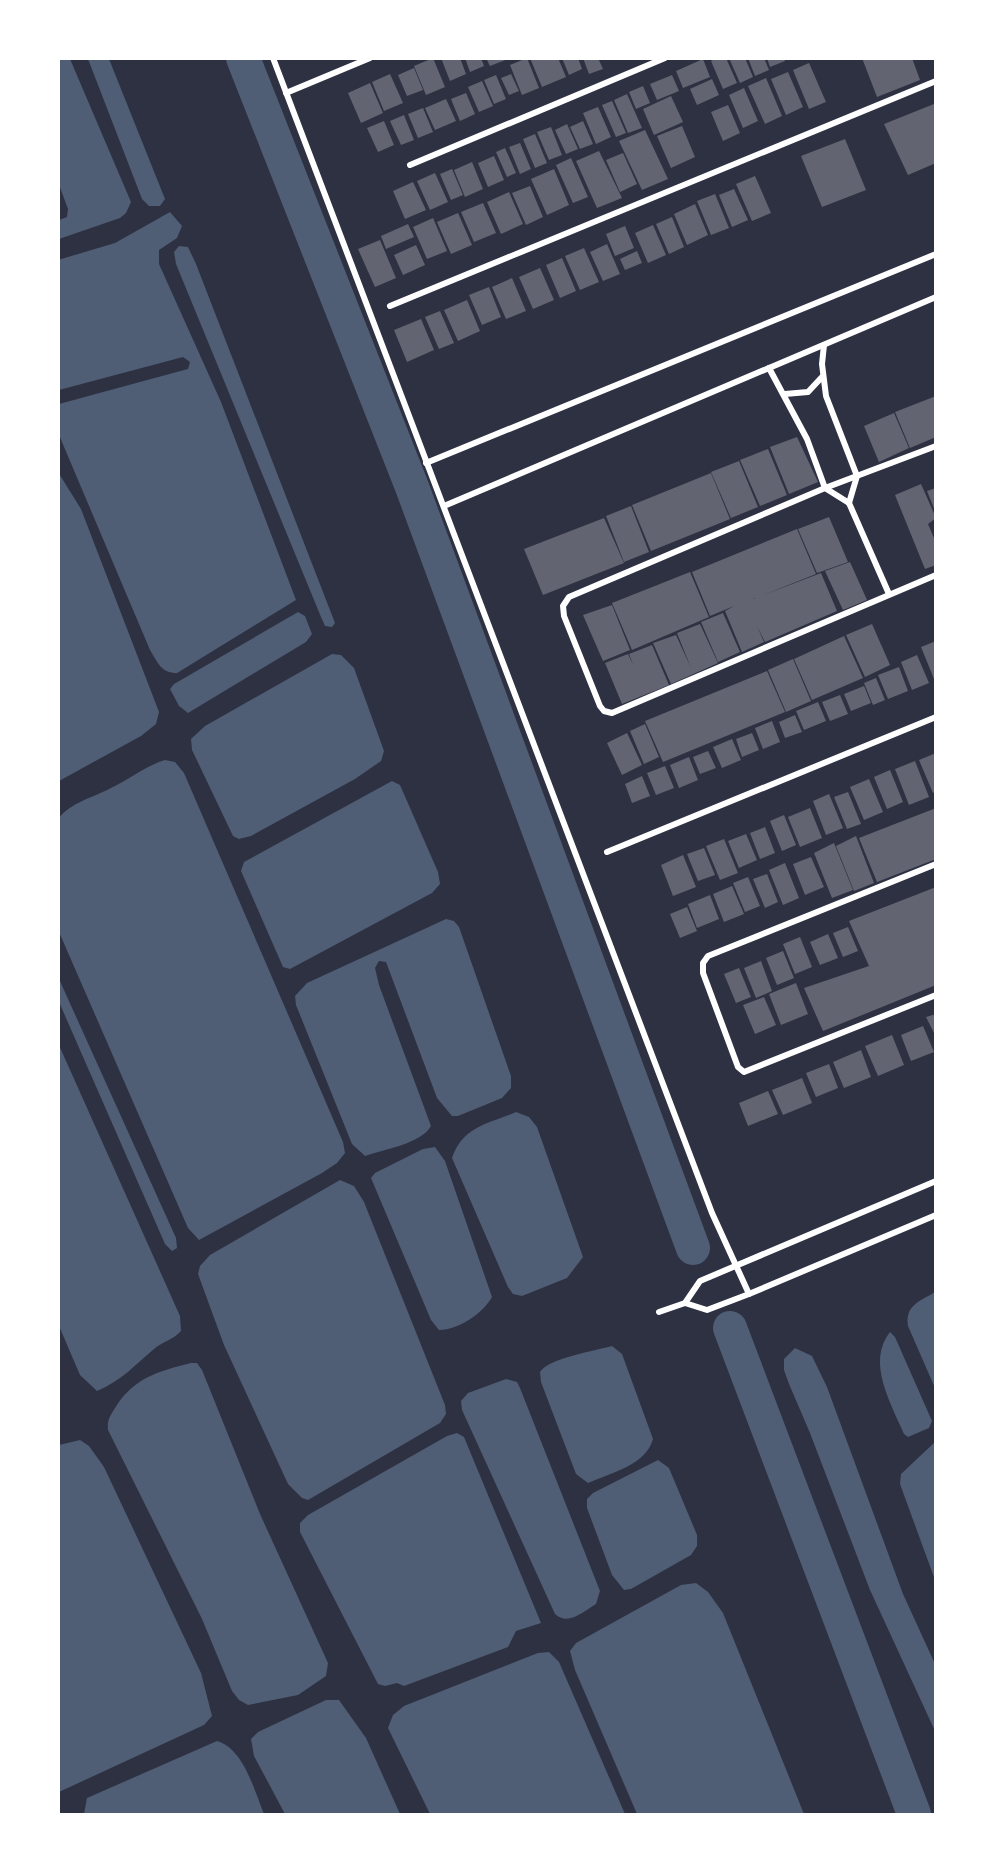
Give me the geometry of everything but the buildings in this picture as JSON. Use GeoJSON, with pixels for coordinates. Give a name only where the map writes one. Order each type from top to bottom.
{"type":"FeatureCollection","features":[{"type":"Feature","properties":{"kind":"street"},"geometry":{"type":"LineString","coordinates":[[273,58],[686,1146],[749,1294]]}},
{"type":"Feature","properties":{"kind":"street"},"geometry":{"type":"LineString","coordinates":[[286,93],[370,58]]}},
{"type":"Feature","properties":{"kind":"street"},"geometry":{"type":"LineString","coordinates":[[410,165],[665,58]]}},
{"type":"Feature","properties":{"kind":"street"},"geometry":{"type":"LineString","coordinates":[[390,306],[936,81]]}},
{"type":"Feature","properties":{"kind":"street"},"geometry":{"type":"LineString","coordinates":[[426,463],[936,254]]}},
{"type":"Feature","properties":{"kind":"street"},"geometry":{"type":"LineString","coordinates":[[444,506],[936,297]]}},
{"type":"Feature","properties":{"kind":"street"},"geometry":{"type":"LineString","coordinates":[[825,345],[822,376],[826,396],[857,476],[849,503]]}},
{"type":"Feature","properties":{"kind":"street"},"geometry":{"type":"LineString","coordinates":[[769,368],[785,394],[807,439],[825,488],[849,503],[888,594]]}},
{"type":"Feature","properties":{"kind":"street"},"geometry":{"type":"LineString","coordinates":[[785,394],[808,392],[822,376]]}},
{"type":"Feature","properties":{"kind":"street"},"geometry":{"type":"LineString","coordinates":[[936,446],[825,488],[569,597],[563,606],[564,616],[600,706],[604,711],[612,713],[936,575]]}},
{"type":"Feature","properties":{"kind":"street"},"geometry":{"type":"LineString","coordinates":[[607,852],[936,717]]}},
{"type":"Feature","properties":{"kind":"street"},"geometry":{"type":"LineString","coordinates":[[936,864],[708,956],[703,963],[703,973],[738,1067],[744,1072],[936,995]]}},
{"type":"Feature","properties":{"kind":"street"},"geometry":{"type":"LineString","coordinates":[[659,1312],[685,1302],[700,1281],[936,1181]]}},
{"type":"Feature","properties":{"kind":"street"},"geometry":{"type":"LineString","coordinates":[[685,1302],[707,1310],[936,1215]]}},
{"type":"Feature","properties":{"kind":"water"},"geometry":{"type":"Polygon","coordinates":[[[59,58],[70,59],[131,202],[126,213],[120,218],[59,239],[59,220],[67,217],[68,209],[58,182],[59,58]]]}},
{"type":"Feature","properties":{"kind":"water"},"geometry":{"type":"Polygon","coordinates":[[[88,59],[109,59],[165,199],[160,206],[149,206],[142,199],[88,59]]]}},
{"type":"Feature","properties":{"kind":"water"},"geometry":{"type":"Polygon","coordinates":[[[170,212],[182,226],[177,238],[159,250],[159,264],[221,402],[296,600],[177,673],[164,669],[150,650],[59,435],[59,404],[188,369],[190,362],[183,357],[59,390],[58,260],[115,243],[170,212]]]}},
{"type":"Feature","properties":{"kind":"water"},"geometry":{"type":"Polygon","coordinates":[[[179,246],[188,247],[196,264],[335,623],[332,627],[325,626],[321,617],[176,264],[174,252],[179,246]]]}},
{"type":"Feature","properties":{"kind":"water"},"geometry":{"type":"Polygon","coordinates":[[[58,472],[81,509],[159,712],[156,724],[141,736],[59,781],[58,472]]]}},
{"type":"Feature","properties":{"kind":"water"},"geometry":{"type":"Polygon","coordinates":[[[298,612],[305,616],[312,634],[306,642],[188,713],[179,706],[170,689],[174,684],[298,612]]]}},
{"type":"Feature","properties":{"kind":"water"},"geometry":{"type":"Polygon","coordinates":[[[332,654],[341,655],[354,668],[384,751],[381,761],[355,779],[251,836],[239,839],[233,836],[192,750],[191,739],[205,726],[332,654]]]}},
{"type":"Feature","properties":{"kind":"water"},"geometry":{"type":"Polygon","coordinates":[[[165,760],[175,762],[184,773],[343,1142],[345,1153],[337,1163],[322,1173],[199,1240],[188,1228],[59,932],[59,818],[76,804],[165,760]]]}},
{"type":"Feature","properties":{"kind":"water"},"geometry":{"type":"Polygon","coordinates":[[[392,781],[400,785],[438,872],[440,884],[432,893],[290,969],[283,967],[241,871],[244,862],[392,781]]]}},
{"type":"Feature","properties":{"kind":"water"},"geometry":{"type":"Polygon","coordinates":[[[446,919],[454,921],[459,927],[511,1076],[511,1088],[502,1098],[458,1116],[452,1116],[437,1098],[386,962],[379,961],[375,968],[379,985],[431,1126],[411,1142],[365,1156],[352,1144],[296,1005],[295,996],[307,983],[446,919]]]}},
{"type":"Feature","properties":{"kind":"water"},"geometry":{"type":"Polygon","coordinates":[[[59,979],[176,1238],[177,1248],[172,1251],[165,1244],[59,1002],[59,979]]]}},
{"type":"Feature","properties":{"kind":"water"},"geometry":{"type":"Polygon","coordinates":[[[58,1043],[180,1316],[181,1331],[178,1334],[157,1347],[120,1378],[97,1391],[80,1375],[59,1326],[58,1043]]]}},
{"type":"Feature","properties":{"kind":"water"},"geometry":{"type":"Polygon","coordinates":[[[516,1112],[529,1117],[537,1127],[583,1257],[567,1278],[522,1296],[513,1294],[508,1287],[452,1158],[457,1147],[470,1133],[486,1123],[516,1112]]]}},
{"type":"Feature","properties":{"kind":"water"},"geometry":{"type":"Polygon","coordinates":[[[435,1147],[445,1161],[492,1297],[470,1320],[439,1330],[431,1320],[371,1178],[375,1173],[423,1149],[435,1147]]]}},
{"type":"Feature","properties":{"kind":"water"},"geometry":{"type":"Polygon","coordinates":[[[340,1180],[354,1186],[364,1202],[445,1405],[446,1414],[440,1423],[308,1500],[302,1498],[288,1484],[224,1345],[198,1274],[200,1266],[210,1255],[340,1180]]]}},
{"type":"Feature","properties":{"kind":"water"},"geometry":{"type":"Polygon","coordinates":[[[935,1292],[935,1388],[908,1326],[908,1319],[914,1305],[935,1292]]]}},
{"type":"Feature","properties":{"kind":"water"},"geometry":{"type":"Polygon","coordinates":[[[890,1332],[895,1337],[932,1421],[929,1428],[908,1437],[904,1434],[888,1396],[880,1369],[883,1344],[890,1332]]]}},
{"type":"Feature","properties":{"kind":"water"},"geometry":{"type":"Polygon","coordinates":[[[612,1346],[622,1354],[653,1439],[649,1448],[635,1462],[588,1483],[576,1474],[541,1382],[540,1372],[562,1359],[612,1346]]]}},
{"type":"Feature","properties":{"kind":"water"},"geometry":{"type":"Polygon","coordinates":[[[795,1348],[812,1356],[827,1387],[903,1594],[935,1664],[935,1731],[870,1590],[789,1384],[784,1370],[784,1359],[795,1348]]]}},
{"type":"Feature","properties":{"kind":"water"},"geometry":{"type":"Polygon","coordinates":[[[197,1363],[202,1370],[260,1514],[328,1663],[326,1676],[298,1695],[248,1705],[239,1700],[232,1691],[202,1619],[108,1430],[110,1416],[130,1389],[148,1377],[197,1363]]]}},
{"type":"Feature","properties":{"kind":"water"},"geometry":{"type":"Polygon","coordinates":[[[506,1379],[517,1382],[520,1388],[600,1591],[596,1604],[570,1618],[565,1619],[555,1614],[462,1410],[461,1401],[468,1393],[506,1379]]]}},
{"type":"Feature","properties":{"kind":"water"},"geometry":{"type":"Polygon","coordinates":[[[457,1433],[464,1437],[541,1623],[516,1631],[508,1647],[404,1686],[397,1683],[385,1686],[378,1684],[300,1532],[300,1523],[308,1515],[447,1436],[457,1433]]]}},
{"type":"Feature","properties":{"kind":"water"},"geometry":{"type":"Polygon","coordinates":[[[80,1440],[89,1446],[104,1467],[201,1673],[212,1716],[204,1725],[59,1792],[59,1445],[80,1440]]]}},
{"type":"Feature","properties":{"kind":"water"},"geometry":{"type":"Polygon","coordinates":[[[935,1442],[935,1580],[900,1484],[901,1474],[935,1442]]]}},
{"type":"Feature","properties":{"kind":"water"},"geometry":{"type":"Polygon","coordinates":[[[658,1460],[669,1468],[697,1535],[697,1546],[691,1555],[631,1589],[624,1590],[612,1575],[587,1508],[587,1499],[593,1493],[658,1460]]]}},
{"type":"Feature","properties":{"kind":"water"},"geometry":{"type":"Polygon","coordinates":[[[696,1583],[708,1592],[723,1613],[804,1814],[637,1814],[575,1670],[570,1651],[576,1643],[681,1585],[696,1583]]]}},
{"type":"Feature","properties":{"kind":"water"},"geometry":{"type":"Polygon","coordinates":[[[549,1652],[559,1662],[625,1814],[430,1814],[388,1728],[393,1715],[404,1706],[538,1653],[549,1652]]]}},
{"type":"Feature","properties":{"kind":"water"},"geometry":{"type":"Polygon","coordinates":[[[326,1700],[339,1700],[366,1738],[400,1814],[285,1814],[254,1756],[251,1739],[258,1732],[326,1700]]]}},
{"type":"Feature","properties":{"kind":"water"},"geometry":{"type":"Polygon","coordinates":[[[217,1741],[226,1745],[241,1761],[264,1814],[84,1814],[87,1798],[217,1741]]]}},
{"type":"Feature","properties":{"kind":"waterway"},"geometry":{"type":"LineString","coordinates":[[243,58],[412,487],[693,1248]]}},
{"type":"Feature","properties":{"kind":"waterway"},"geometry":{"type":"LineString","coordinates":[[730,1328],[914,1814]]}}]}
